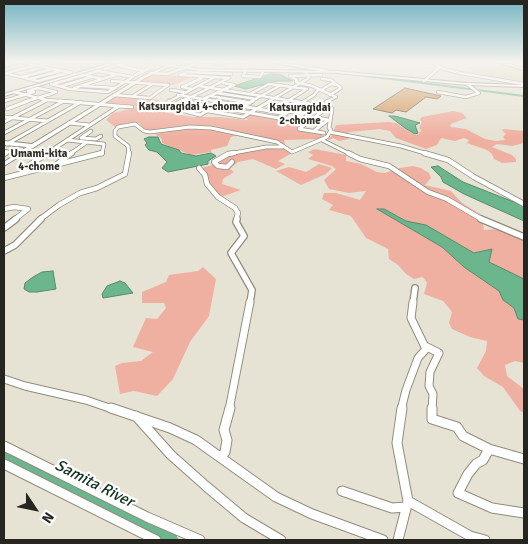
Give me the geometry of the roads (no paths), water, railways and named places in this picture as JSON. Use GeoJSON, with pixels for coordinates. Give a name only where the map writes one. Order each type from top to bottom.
{"type":"FeatureCollection","features":[{"type":"Feature","properties":{"kind":"street"},"geometry":{"type":"LineString","coordinates":[[4,94],[34,86]]}},
{"type":"Feature","properties":{"kind":"street"},"geometry":{"type":"LineString","coordinates":[[61,86],[70,89],[108,92],[115,88]]}},
{"type":"Feature","properties":{"kind":"street"},"geometry":{"type":"LineString","coordinates":[[70,89],[77,86]]}},
{"type":"Feature","properties":{"kind":"street"},"geometry":{"type":"LineString","coordinates":[[93,86],[115,88]]}},
{"type":"Feature","properties":{"kind":"street"},"geometry":{"type":"LineString","coordinates":[[4,164],[128,86]]}},
{"type":"Feature","properties":{"kind":"street"},"geometry":{"type":"LineString","coordinates":[[133,96],[148,86]]}},
{"type":"Feature","properties":{"kind":"street"},"geometry":{"type":"LineString","coordinates":[[114,95],[150,98],[166,86]]}},
{"type":"Feature","properties":{"kind":"street"},"geometry":{"type":"LineString","coordinates":[[183,86],[192,89]]}},
{"type":"Feature","properties":{"kind":"street"},"geometry":{"type":"LineString","coordinates":[[169,107],[166,104],[178,95],[198,86]]}},
{"type":"Feature","properties":{"kind":"street"},"geometry":{"type":"LineString","coordinates":[[201,86],[328,107],[299,128],[324,133]]}},
{"type":"Feature","properties":{"kind":"street"},"geometry":{"type":"LineString","coordinates":[[169,107],[215,86]]}},
{"type":"Feature","properties":{"kind":"street"},"geometry":{"type":"LineString","coordinates":[[204,99],[231,86]]}},
{"type":"Feature","properties":{"kind":"street"},"geometry":{"type":"LineString","coordinates":[[250,94],[264,86]]}},
{"type":"Feature","properties":{"kind":"street"},"geometry":{"type":"LineString","coordinates":[[244,106],[281,86]]}},
{"type":"Feature","properties":{"kind":"street"},"geometry":{"type":"LineString","coordinates":[[272,111],[308,89],[287,86]]}},
{"type":"Feature","properties":{"kind":"street"},"geometry":{"type":"LineString","coordinates":[[4,251],[15,246],[35,223],[59,205],[80,193],[97,188],[125,174],[129,156],[128,146],[115,136],[115,131],[118,127],[135,124],[144,131],[150,132],[190,127],[212,128],[277,142],[292,152],[322,140],[330,132],[332,108],[326,103],[336,97],[313,86]]}},
{"type":"Feature","properties":{"kind":"street"},"geometry":{"type":"LineString","coordinates":[[183,101],[279,118],[327,86]]}},
{"type":"Feature","properties":{"kind":"street"},"geometry":{"type":"LineString","coordinates":[[330,95],[340,88],[338,86]]}},
{"type":"Feature","properties":{"kind":"street"},"geometry":{"type":"LineString","coordinates":[[466,86],[487,86]]}},
{"type":"Feature","properties":{"kind":"street"},"geometry":{"type":"LineString","coordinates":[[175,104],[243,117],[294,87]]}},
{"type":"Feature","properties":{"kind":"street"},"geometry":{"type":"LineString","coordinates":[[438,92],[466,97],[479,93],[470,87]]}},
{"type":"Feature","properties":{"kind":"street"},"geometry":{"type":"LineString","coordinates":[[5,109],[56,92],[38,88],[28,91],[45,95]]}},
{"type":"Feature","properties":{"kind":"street"},"geometry":{"type":"LineString","coordinates":[[171,90],[184,92]]}},
{"type":"Feature","properties":{"kind":"street"},"geometry":{"type":"LineString","coordinates":[[14,92],[47,100],[132,107]]}},
{"type":"Feature","properties":{"kind":"street"},"geometry":{"type":"LineString","coordinates":[[4,101],[34,92]]}},
{"type":"Feature","properties":{"kind":"street"},"geometry":{"type":"LineString","coordinates":[[303,92],[315,94]]}},
{"type":"Feature","properties":{"kind":"street"},"geometry":{"type":"LineString","coordinates":[[217,93],[256,99]]}},
{"type":"Feature","properties":{"kind":"street"},"geometry":{"type":"LineString","coordinates":[[178,95],[258,109],[302,114],[328,120],[314,131]]}},
{"type":"Feature","properties":{"kind":"street"},"geometry":{"type":"LineString","coordinates":[[211,96],[250,103]]}},
{"type":"Feature","properties":{"kind":"street"},"geometry":{"type":"LineString","coordinates":[[4,122],[47,100]]}},
{"type":"Feature","properties":{"kind":"street"},"geometry":{"type":"LineString","coordinates":[[4,133],[64,101]]}},
{"type":"Feature","properties":{"kind":"street"},"geometry":{"type":"LineString","coordinates":[[6,144],[80,102]]}},
{"type":"Feature","properties":{"kind":"street"},"geometry":{"type":"LineString","coordinates":[[304,125],[291,122],[320,102]]}},
{"type":"Feature","properties":{"kind":"street"},"geometry":{"type":"LineString","coordinates":[[169,107],[200,115],[223,103]]}},
{"type":"Feature","properties":{"kind":"street"},"geometry":{"type":"LineString","coordinates":[[27,172],[28,166],[119,106]]}},
{"type":"Feature","properties":{"kind":"street"},"geometry":{"type":"LineString","coordinates":[[5,109],[25,111]]}},
{"type":"Feature","properties":{"kind":"street"},"geometry":{"type":"LineString","coordinates":[[4,117],[48,121]]}},
{"type":"Feature","properties":{"kind":"street"},"geometry":{"type":"LineString","coordinates":[[68,123],[90,125]]}},
{"type":"Feature","properties":{"kind":"street"},"geometry":{"type":"LineString","coordinates":[[82,130],[91,131],[101,136],[96,139],[81,138],[91,131]]}},
{"type":"Feature","properties":{"kind":"street"},"geometry":{"type":"LineString","coordinates":[[330,132],[401,146],[448,160],[474,177],[524,204]]}},
{"type":"Feature","properties":{"kind":"street"},"geometry":{"type":"LineString","coordinates":[[4,178],[102,154],[104,144],[67,140]]}},
{"type":"Feature","properties":{"kind":"street"},"geometry":{"type":"LineString","coordinates":[[322,140],[360,159],[389,166],[428,192],[447,199],[483,220],[524,237]]}},
{"type":"Feature","properties":{"kind":"street"},"geometry":{"type":"LineString","coordinates":[[55,165],[87,142]]}},
{"type":"Feature","properties":{"kind":"street"},"geometry":{"type":"LineString","coordinates":[[6,144],[33,146]]}},
{"type":"Feature","properties":{"kind":"street"},"geometry":{"type":"LineString","coordinates":[[232,162],[227,168],[218,166],[214,162],[228,154],[283,146]]}},
{"type":"Feature","properties":{"kind":"street"},"geometry":{"type":"LineString","coordinates":[[200,168],[212,190],[218,197],[235,208],[238,214],[236,222],[244,236],[231,253],[252,290],[235,387],[224,430],[227,440],[225,452],[221,457]]}},
{"type":"Feature","properties":{"kind":"street"},"geometry":{"type":"LineString","coordinates":[[4,209],[14,207],[28,209],[4,228]]}},
{"type":"Feature","properties":{"kind":"street"},"geometry":{"type":"LineString","coordinates":[[398,540],[407,504],[397,443],[400,416],[406,390],[418,358],[426,350],[411,318],[415,288]]}},
{"type":"Feature","properties":{"kind":"street"},"geometry":{"type":"LineString","coordinates":[[424,346],[439,353],[430,372],[430,386],[433,394],[432,419],[457,427],[463,436],[488,449],[524,459]]}},
{"type":"Feature","properties":{"kind":"street"},"geometry":{"type":"LineString","coordinates":[[4,379],[25,386],[86,400],[170,428],[196,440],[276,498],[312,514],[383,540]]}},
{"type":"Feature","properties":{"kind":"street"},"geometry":{"type":"LineString","coordinates":[[134,415],[171,455],[244,518],[281,540]]}},
{"type":"Feature","properties":{"kind":"street"},"geometry":{"type":"LineString","coordinates":[[4,446],[148,517],[200,540]]}},
{"type":"Feature","properties":{"kind":"street"},"geometry":{"type":"LineString","coordinates":[[488,449],[483,460],[476,464],[468,474],[458,493],[492,508],[524,513]]}},
{"type":"Feature","properties":{"kind":"street"},"geometry":{"type":"LineString","coordinates":[[4,464],[156,540]]}},
{"type":"Feature","properties":{"kind":"street"},"geometry":{"type":"LineString","coordinates":[[342,490],[392,508],[407,504],[470,536],[485,540]]}},
{"type":"Feature","properties":{"kind":"waterway"},"geometry":{"type":"LineString","coordinates":[[449,86],[524,96]]}},
{"type":"Feature","properties":{"kind":"waterway","name":"Samita River"},"geometry":{"type":"LineString","coordinates":[[4,455],[171,540]]}},
{"type":"Feature","properties":{"kind":"district","name":"Katsuragidai 4-chome"},"geometry":{"type":"Point","coordinates":[191,107]}},
{"type":"Feature","properties":{"kind":"district","name":"Katsuragidai 2-chome"},"geometry":{"type":"Point","coordinates":[300,114]}},
{"type":"Feature","properties":{"kind":"district","name":"Umami-kita 4-chome"},"geometry":{"type":"Point","coordinates":[39,160]}}]}
